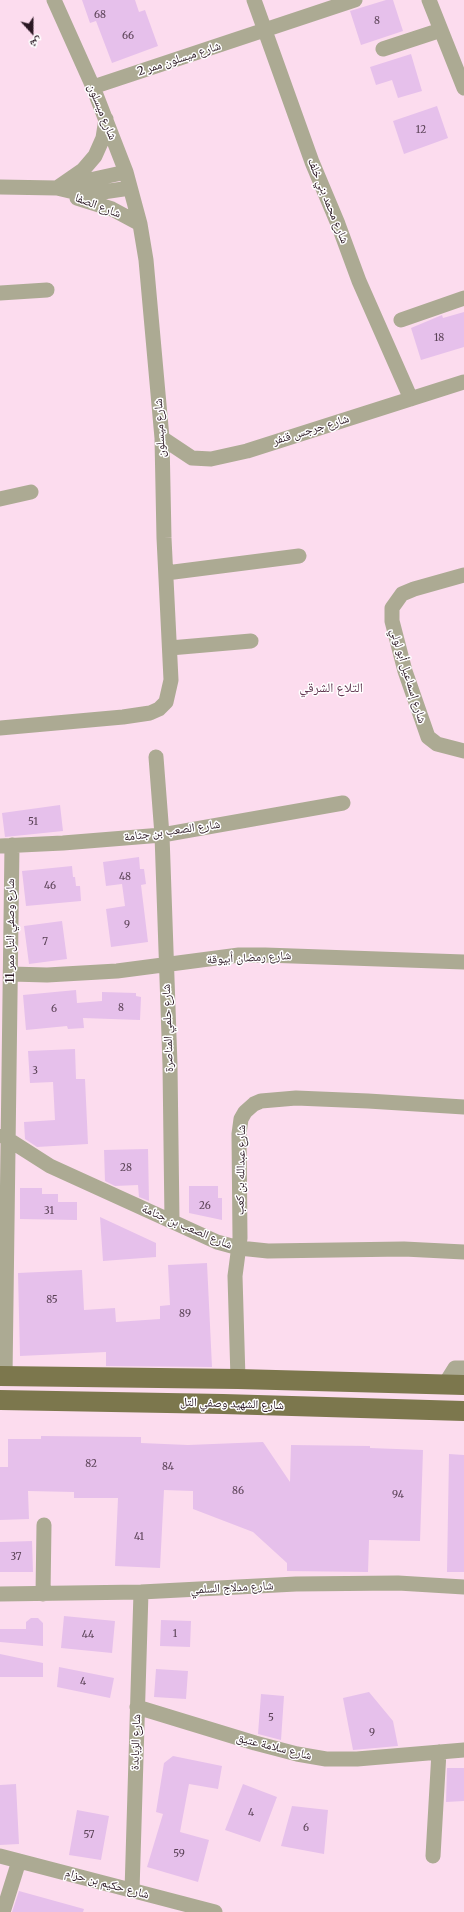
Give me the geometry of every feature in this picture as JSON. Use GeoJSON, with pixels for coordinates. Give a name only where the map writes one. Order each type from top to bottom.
{"type":"FeatureCollection","features":[{"type":"Feature","properties":{"kind":"main road","name":"شارع الشهيد وصفي التل"},"geometry":{"type":"LineString","coordinates":[[3,1376],[238,1379],[454,1385]]}},
{"type":"Feature","properties":{"kind":"main road","name":"شارع الشهيد وصفي التل"},"geometry":{"type":"LineString","coordinates":[[0,1400],[215,1403],[464,1411]]}},
{"type":"Feature","properties":{"kind":"street","name":"شارع ميسلون"},"geometry":{"type":"LineString","coordinates":[[0,728],[123,718],[160,709],[166,702],[171,680],[162,438],[146,260],[140,224],[126,172],[106,119],[54,0]]}},
{"type":"Feature","properties":{"kind":"street","name":"شارع محمد بني خلف"},"geometry":{"type":"LineString","coordinates":[[254,0],[312,162],[338,224],[359,281],[411,399]]}},
{"type":"Feature","properties":{"kind":"street","name":"شارع ميسلون ممر 2"},"geometry":{"type":"LineString","coordinates":[[93,88],[355,0]]}},
{"type":"Feature","properties":{"kind":"street"},"geometry":{"type":"LineString","coordinates":[[429,0],[464,88]]}},
{"type":"Feature","properties":{"kind":"street"},"geometry":{"type":"LineString","coordinates":[[383,49],[441,30]]}},
{"type":"Feature","properties":{"kind":"street","name":"شارع الصفا"},"geometry":{"type":"LineString","coordinates":[[57,188],[83,170],[95,156],[103,138],[106,119]]}},
{"type":"Feature","properties":{"kind":"street","name":"شارع الصفا"},"geometry":{"type":"LineString","coordinates":[[57,188],[126,172]]}},
{"type":"Feature","properties":{"kind":"street","name":"شارع الصفا"},"geometry":{"type":"LineString","coordinates":[[0,187],[57,188],[74,192],[96,193],[130,188]]}},
{"type":"Feature","properties":{"kind":"street","name":"شارع الصفا"},"geometry":{"type":"LineString","coordinates":[[57,188],[69,195],[112,209],[140,224]]}},
{"type":"Feature","properties":{"kind":"street"},"geometry":{"type":"LineString","coordinates":[[0,293],[47,290]]}},
{"type":"Feature","properties":{"kind":"street"},"geometry":{"type":"LineString","coordinates":[[402,320],[464,298]]}},
{"type":"Feature","properties":{"kind":"street","name":"شارع جرجس قنفر"},"geometry":{"type":"LineString","coordinates":[[162,438],[192,458],[211,459],[247,451],[464,382]]}},
{"type":"Feature","properties":{"kind":"street"},"geometry":{"type":"LineString","coordinates":[[0,499],[31,492]]}},
{"type":"Feature","properties":{"kind":"street"},"geometry":{"type":"LineString","coordinates":[[166,573],[299,556]]}},
{"type":"Feature","properties":{"kind":"street","name":"شارع إسماعيل أبو لولي"},"geometry":{"type":"LineString","coordinates":[[464,576],[414,589],[402,594],[392,608],[392,621],[405,671],[428,737],[437,744],[464,751]]}},
{"type":"Feature","properties":{"kind":"street"},"geometry":{"type":"LineString","coordinates":[[170,648],[251,640]]}},
{"type":"Feature","properties":{"kind":"street","name":"شارع حلمي المناصرة"},"geometry":{"type":"LineString","coordinates":[[156,757],[162,835],[170,1073],[172,1220]]}},
{"type":"Feature","properties":{"kind":"street","name":"شارع الصعب بن جثامة"},"geometry":{"type":"LineString","coordinates":[[6,845],[63,843],[162,835],[343,803]]}},
{"type":"Feature","properties":{"kind":"street","name":"شارع وصفي التل ممر 11"},"geometry":{"type":"LineString","coordinates":[[3,1376],[4,1136],[11,974],[6,845]]}},
{"type":"Feature","properties":{"kind":"street","name":"شارع رمضان أبيوقة"},"geometry":{"type":"LineString","coordinates":[[11,974],[47,975],[117,972],[239,956],[266,955],[464,962]]}},
{"type":"Feature","properties":{"kind":"street","name":"شارع عبدالله بن كعب"},"geometry":{"type":"LineString","coordinates":[[238,1379],[235,1283],[239,1248],[239,1134],[241,1119],[245,1112],[254,1104],[261,1101],[296,1098],[464,1107]]}},
{"type":"Feature","properties":{"kind":"street","name":"شارع الصعب بن جثامة"},"geometry":{"type":"LineString","coordinates":[[4,1136],[20,1148],[50,1166],[172,1220],[217,1242],[239,1248],[268,1251],[404,1249],[464,1252]]}},
{"type":"Feature","properties":{"kind":"street"},"geometry":{"type":"LineString","coordinates":[[454,1385],[455,1368],[464,1368]]}},
{"type":"Feature","properties":{"kind":"street"},"geometry":{"type":"LineString","coordinates":[[43,1594],[44,1525]]}},
{"type":"Feature","properties":{"kind":"street","name":"شارع مدلاج السلمي"},"geometry":{"type":"LineString","coordinates":[[0,1594],[141,1592],[296,1584],[398,1583],[464,1586]]}},
{"type":"Feature","properties":{"kind":"street","name":"شارع الزبابدة"},"geometry":{"type":"LineString","coordinates":[[132,1891],[141,1592]]}},
{"type":"Feature","properties":{"kind":"street","name":"شارع سلامة عتيق"},"geometry":{"type":"LineString","coordinates":[[137,1707],[297,1754],[326,1759],[357,1759],[464,1750]]}},
{"type":"Feature","properties":{"kind":"street"},"geometry":{"type":"LineString","coordinates":[[433,1856],[439,1752]]}},
{"type":"Feature","properties":{"kind":"street","name":"شارع حكيم بن حزام"},"geometry":{"type":"LineString","coordinates":[[0,1856],[215,1912]]}},
{"type":"Feature","properties":{"kind":"street"},"geometry":{"type":"LineString","coordinates":[[3,1912],[19,1861]]}},
{"type":"Feature","properties":{"kind":"building"},"geometry":{"type":"Polygon","coordinates":[[[82,0],[135,0],[139,12],[145,10],[158,46],[112,63],[96,21],[90,23],[82,0]]]}},
{"type":"Feature","properties":{"kind":"building"},"geometry":{"type":"Polygon","coordinates":[[[386,0],[393,0],[403,31],[361,45],[350,11],[386,0]]]}},
{"type":"Feature","properties":{"kind":"building"},"geometry":{"type":"Polygon","coordinates":[[[411,54],[422,91],[398,98],[392,80],[376,85],[370,67],[411,54]]]}},
{"type":"Feature","properties":{"kind":"building"},"geometry":{"type":"Polygon","coordinates":[[[437,106],[448,138],[404,154],[393,121],[437,106]]]}},
{"type":"Feature","properties":{"kind":"building"},"geometry":{"type":"Polygon","coordinates":[[[464,312],[464,347],[421,360],[411,328],[442,315],[443,318],[464,312]]]}},
{"type":"Feature","properties":{"kind":"building"},"geometry":{"type":"Polygon","coordinates":[[[60,805],[63,831],[5,837],[2,813],[60,805]]]}},
{"type":"Feature","properties":{"kind":"building"},"geometry":{"type":"Polygon","coordinates":[[[139,857],[140,869],[144,869],[146,884],[141,885],[148,942],[111,947],[106,909],[125,906],[122,884],[106,886],[103,862],[139,857]]]}},
{"type":"Feature","properties":{"kind":"building"},"geometry":{"type":"Polygon","coordinates":[[[72,866],[76,886],[80,886],[81,901],[26,906],[22,871],[72,866]]]}},
{"type":"Feature","properties":{"kind":"building"},"geometry":{"type":"Polygon","coordinates":[[[62,921],[67,959],[29,964],[24,926],[62,921]]]}},
{"type":"Feature","properties":{"kind":"building"},"geometry":{"type":"Polygon","coordinates":[[[76,990],[77,1003],[102,1001],[102,992],[136,993],[136,996],[141,997],[140,1020],[83,1018],[84,1028],[68,1029],[67,1026],[26,1030],[23,995],[76,990]]]}},
{"type":"Feature","properties":{"kind":"building"},"geometry":{"type":"Polygon","coordinates":[[[75,1049],[76,1079],[85,1079],[88,1144],[37,1147],[25,1139],[24,1122],[55,1120],[53,1082],[30,1083],[28,1051],[75,1049]]]}},
{"type":"Feature","properties":{"kind":"building"},"geometry":{"type":"Polygon","coordinates":[[[148,1149],[149,1201],[139,1197],[138,1185],[115,1186],[105,1181],[104,1150],[148,1149]]]}},
{"type":"Feature","properties":{"kind":"building"},"geometry":{"type":"Polygon","coordinates":[[[189,1186],[218,1186],[218,1198],[222,1198],[222,1220],[189,1213],[189,1186]]]}},
{"type":"Feature","properties":{"kind":"building"},"geometry":{"type":"Polygon","coordinates":[[[20,1188],[42,1188],[42,1194],[58,1194],[58,1202],[77,1202],[77,1220],[20,1219],[20,1188]]]}},
{"type":"Feature","properties":{"kind":"building"},"geometry":{"type":"Polygon","coordinates":[[[100,1217],[156,1243],[156,1257],[103,1261],[100,1217]]]}},
{"type":"Feature","properties":{"kind":"building"},"geometry":{"type":"Polygon","coordinates":[[[207,1263],[212,1367],[106,1366],[106,1352],[20,1356],[18,1273],[82,1270],[84,1310],[115,1308],[116,1322],[160,1319],[160,1306],[170,1305],[168,1265],[207,1263]]]}},
{"type":"Feature","properties":{"kind":"building"},"geometry":{"type":"Polygon","coordinates":[[[41,1436],[141,1437],[141,1443],[188,1445],[263,1442],[290,1482],[291,1445],[370,1446],[370,1448],[423,1450],[420,1541],[369,1540],[368,1572],[287,1571],[287,1563],[253,1532],[193,1509],[193,1491],[164,1490],[160,1568],[115,1566],[118,1498],[74,1498],[74,1492],[28,1491],[29,1519],[0,1520],[0,1467],[8,1467],[8,1439],[41,1439],[41,1436]]]}},
{"type":"Feature","properties":{"kind":"building"},"geometry":{"type":"Polygon","coordinates":[[[449,1454],[464,1455],[464,1572],[447,1572],[449,1454]]]}},
{"type":"Feature","properties":{"kind":"building"},"geometry":{"type":"Polygon","coordinates":[[[32,1541],[33,1572],[0,1572],[0,1542],[32,1541]]]}},
{"type":"Feature","properties":{"kind":"building"},"geometry":{"type":"Polygon","coordinates":[[[64,1616],[115,1621],[112,1653],[61,1648],[64,1616]]]}},
{"type":"Feature","properties":{"kind":"building"},"geometry":{"type":"Polygon","coordinates":[[[31,1618],[38,1618],[43,1623],[43,1646],[0,1642],[0,1629],[26,1629],[26,1622],[31,1618]]]}},
{"type":"Feature","properties":{"kind":"building"},"geometry":{"type":"Polygon","coordinates":[[[161,1620],[191,1621],[190,1647],[160,1646],[161,1620]]]}},
{"type":"Feature","properties":{"kind":"building"},"geometry":{"type":"Polygon","coordinates":[[[0,1654],[43,1663],[43,1677],[0,1677],[0,1654]]]}},
{"type":"Feature","properties":{"kind":"building"},"geometry":{"type":"Polygon","coordinates":[[[59,1667],[114,1678],[110,1698],[57,1687],[59,1667]]]}},
{"type":"Feature","properties":{"kind":"building"},"geometry":{"type":"Polygon","coordinates":[[[156,1669],[188,1671],[186,1699],[154,1697],[156,1669]]]}},
{"type":"Feature","properties":{"kind":"building"},"geometry":{"type":"Polygon","coordinates":[[[369,1692],[393,1721],[398,1746],[353,1750],[343,1698],[369,1692]]]}},
{"type":"Feature","properties":{"kind":"building"},"geometry":{"type":"Polygon","coordinates":[[[261,1694],[284,1696],[281,1740],[258,1734],[261,1694]]]}},
{"type":"Feature","properties":{"kind":"building"},"geometry":{"type":"Polygon","coordinates":[[[173,1756],[222,1766],[218,1789],[189,1784],[180,1832],[209,1840],[198,1882],[147,1867],[163,1814],[156,1812],[164,1763],[173,1756]]]}},
{"type":"Feature","properties":{"kind":"building"},"geometry":{"type":"Polygon","coordinates":[[[447,1768],[464,1768],[464,1801],[446,1802],[447,1768]]]}},
{"type":"Feature","properties":{"kind":"building"},"geometry":{"type":"Polygon","coordinates":[[[16,1784],[19,1844],[0,1845],[0,1785],[16,1784]]]}},
{"type":"Feature","properties":{"kind":"building"},"geometry":{"type":"Polygon","coordinates":[[[243,1784],[277,1797],[260,1842],[225,1830],[243,1784]]]}},
{"type":"Feature","properties":{"kind":"building"},"geometry":{"type":"Polygon","coordinates":[[[292,1806],[328,1810],[324,1854],[281,1846],[292,1806]]]}},
{"type":"Feature","properties":{"kind":"building"},"geometry":{"type":"Polygon","coordinates":[[[77,1810],[109,1816],[101,1860],[69,1855],[77,1810]]]}},
{"type":"Feature","properties":{"kind":"building"},"geometry":{"type":"Polygon","coordinates":[[[19,1891],[84,1909],[83,1912],[12,1912],[19,1891]]]}},
{"type":"Feature","properties":{"kind":"district","name":"التلاع الشرقي"},"geometry":{"type":"Point","coordinates":[331,688]}}]}
